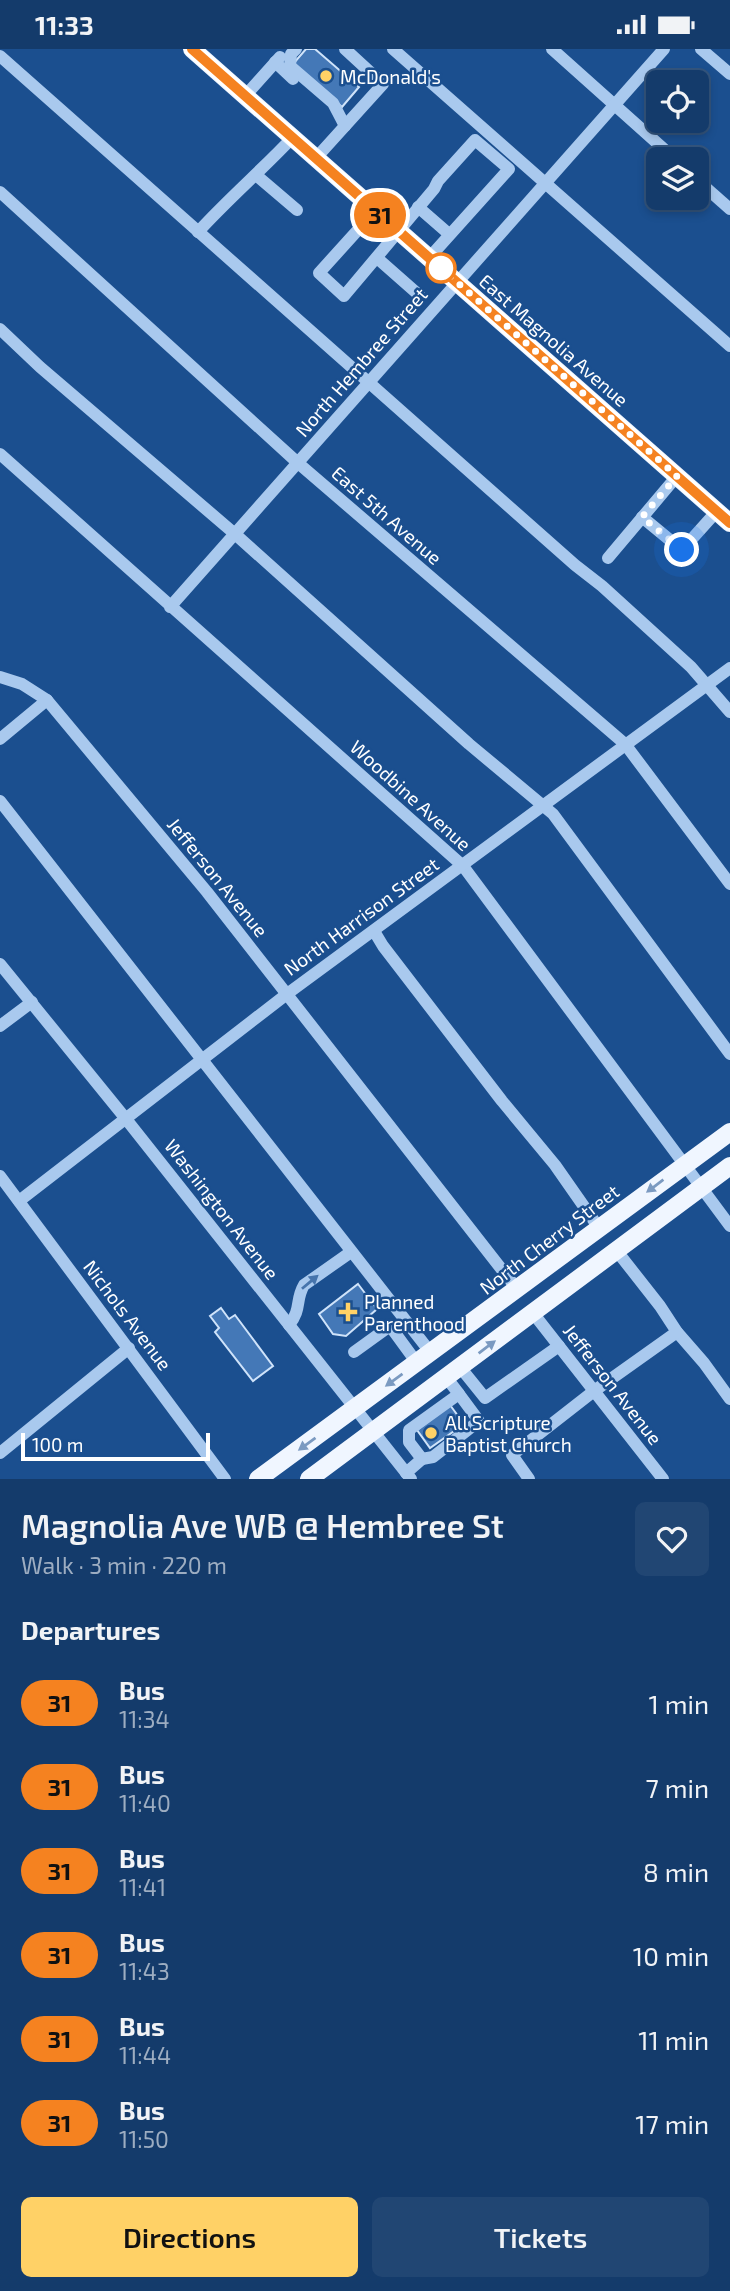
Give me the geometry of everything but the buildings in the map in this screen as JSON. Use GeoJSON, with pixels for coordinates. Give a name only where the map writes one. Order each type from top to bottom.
{"type":"FeatureCollection","features":[{"type":"Feature","properties":{"kind":"main road","name":"East Magnolia Avenue"},"geometry":{"type":"LineString","coordinates":[[192,49],[723,517]]}},
{"type":"Feature","properties":{"kind":"main road","name":"North Cherry Street"},"geometry":{"type":"LineString","coordinates":[[258,1479],[730,1132]]}},
{"type":"Feature","properties":{"kind":"main road"},"geometry":{"type":"LineString","coordinates":[[309,1479],[730,1166]]}},
{"type":"Feature","properties":{"kind":"street"},"geometry":{"type":"LineString","coordinates":[[245,96],[287,49]]}},
{"type":"Feature","properties":{"kind":"street"},"geometry":{"type":"LineString","coordinates":[[296,49],[291,54],[290,66],[333,103],[345,125]]}},
{"type":"Feature","properties":{"kind":"street"},"geometry":{"type":"LineString","coordinates":[[316,158],[383,84],[345,49]]}},
{"type":"Feature","properties":{"kind":"street"},"geometry":{"type":"LineString","coordinates":[[393,49],[730,346]]}},
{"type":"Feature","properties":{"kind":"street"},"geometry":{"type":"LineString","coordinates":[[552,49],[662,147]]}},
{"type":"Feature","properties":{"kind":"street","name":"North Hembree Street"},"geometry":{"type":"LineString","coordinates":[[170,607],[664,49]]}},
{"type":"Feature","properties":{"kind":"street"},"geometry":{"type":"LineString","coordinates":[[701,49],[730,74]]}},
{"type":"Feature","properties":{"kind":"street"},"geometry":{"type":"LineString","coordinates":[[4,57],[368,383],[602,586],[708,684],[730,712]]}},
{"type":"Feature","properties":{"kind":"street"},"geometry":{"type":"LineString","coordinates":[[275,62],[345,125]]}},
{"type":"Feature","properties":{"kind":"street"},"geometry":{"type":"LineString","coordinates":[[198,232],[227,200],[293,137]]}},
{"type":"Feature","properties":{"kind":"street"},"geometry":{"type":"LineString","coordinates":[[375,211],[319,274],[344,296],[475,140],[509,169],[429,258]]}},
{"type":"Feature","properties":{"kind":"street"},"geometry":{"type":"LineString","coordinates":[[256,175],[297,211]]}},
{"type":"Feature","properties":{"kind":"street"},"geometry":{"type":"LineString","coordinates":[[709,190],[730,209]]}},
{"type":"Feature","properties":{"kind":"street","name":"East 5th Avenue"},"geometry":{"type":"LineString","coordinates":[[0,192],[298,463],[625,744],[730,884]]}},
{"type":"Feature","properties":{"kind":"street"},"geometry":{"type":"LineString","coordinates":[[418,207],[449,235]]}},
{"type":"Feature","properties":{"kind":"street"},"geometry":{"type":"LineString","coordinates":[[377,258],[419,295]]}},
{"type":"Feature","properties":{"kind":"street"},"geometry":{"type":"LineString","coordinates":[[0,330],[553,814],[730,1054]]}},
{"type":"Feature","properties":{"kind":"street","name":"Woodbine Avenue"},"geometry":{"type":"LineString","coordinates":[[0,454],[463,866],[730,1226]]}},
{"type":"Feature","properties":{"kind":"street"},"geometry":{"type":"LineString","coordinates":[[608,558],[677,476]]}},
{"type":"Feature","properties":{"kind":"street"},"geometry":{"type":"LineString","coordinates":[[642,517],[682,550],[723,517]]}},
{"type":"Feature","properties":{"kind":"street","name":"North Harrison Street"},"geometry":{"type":"LineString","coordinates":[[19,1201],[287,994],[730,668]]}},
{"type":"Feature","properties":{"kind":"street","name":"Jefferson Avenue"},"geometry":{"type":"LineString","coordinates":[[0,677],[22,684],[47,700],[207,892],[517,1289]]}},
{"type":"Feature","properties":{"kind":"street"},"geometry":{"type":"LineString","coordinates":[[0,739],[47,700]]}},
{"type":"Feature","properties":{"kind":"street"},"geometry":{"type":"LineString","coordinates":[[0,801],[335,1229],[424,1358]]}},
{"type":"Feature","properties":{"kind":"street"},"geometry":{"type":"LineString","coordinates":[[374,931],[502,1101],[555,1165],[599,1228]]}},
{"type":"Feature","properties":{"kind":"street","name":"Washington Avenue"},"geometry":{"type":"LineString","coordinates":[[0,964],[408,1476]]}},
{"type":"Feature","properties":{"kind":"street"},"geometry":{"type":"LineString","coordinates":[[0,1026],[32,1002]]}},
{"type":"Feature","properties":{"kind":"street","name":"Nichols Avenue"},"geometry":{"type":"LineString","coordinates":[[0,1176],[225,1479]]}},
{"type":"Feature","properties":{"kind":"street"},"geometry":{"type":"LineString","coordinates":[[617,1251],[730,1399]]}},
{"type":"Feature","properties":{"kind":"street"},"geometry":{"type":"LineString","coordinates":[[289,1325],[298,1313],[303,1285],[351,1252]]}},
{"type":"Feature","properties":{"kind":"street","name":"Jefferson Avenue"},"geometry":{"type":"LineString","coordinates":[[533,1313],[663,1479]]}},
{"type":"Feature","properties":{"kind":"street"},"geometry":{"type":"LineString","coordinates":[[354,1352],[390,1326],[424,1358]]}},
{"type":"Feature","properties":{"kind":"street"},"geometry":{"type":"LineString","coordinates":[[530,1479],[512,1455],[594,1391],[677,1332]]}},
{"type":"Feature","properties":{"kind":"street"},"geometry":{"type":"LineString","coordinates":[[453,1372],[485,1398],[559,1346]]}},
{"type":"Feature","properties":{"kind":"street"},"geometry":{"type":"LineString","coordinates":[[0,1453],[129,1348]]}},
{"type":"Feature","properties":{"kind":"street"},"geometry":{"type":"LineString","coordinates":[[408,1476],[422,1459],[433,1457],[479,1421],[459,1394],[453,1372]]}},
{"type":"Feature","properties":{"kind":"street"},"geometry":{"type":"LineString","coordinates":[[422,1459],[409,1442],[409,1430],[459,1394]]}},
{"type":"Feature","properties":{"kind":"bus line","name":"31"},"geometry":{"type":"LineString","coordinates":[[192,49],[730,523]]}},
{"type":"Feature","properties":{"kind":"place","name":"McDonald's"},"geometry":{"type":"Point","coordinates":[326,76]}},
{"type":"Feature","properties":{"kind":"place","name":"Planned Parenthood"},"geometry":{"type":"Point","coordinates":[348,1312]}},
{"type":"Feature","properties":{"kind":"place","name":"All Scripture Baptist Church"},"geometry":{"type":"Point","coordinates":[431,1433]}},
{"type":"Feature","properties":{"kind":"route"},"geometry":{"type":"LineString","coordinates":[[441,268],[677,476],[642,517],[682,550]]}}]}
